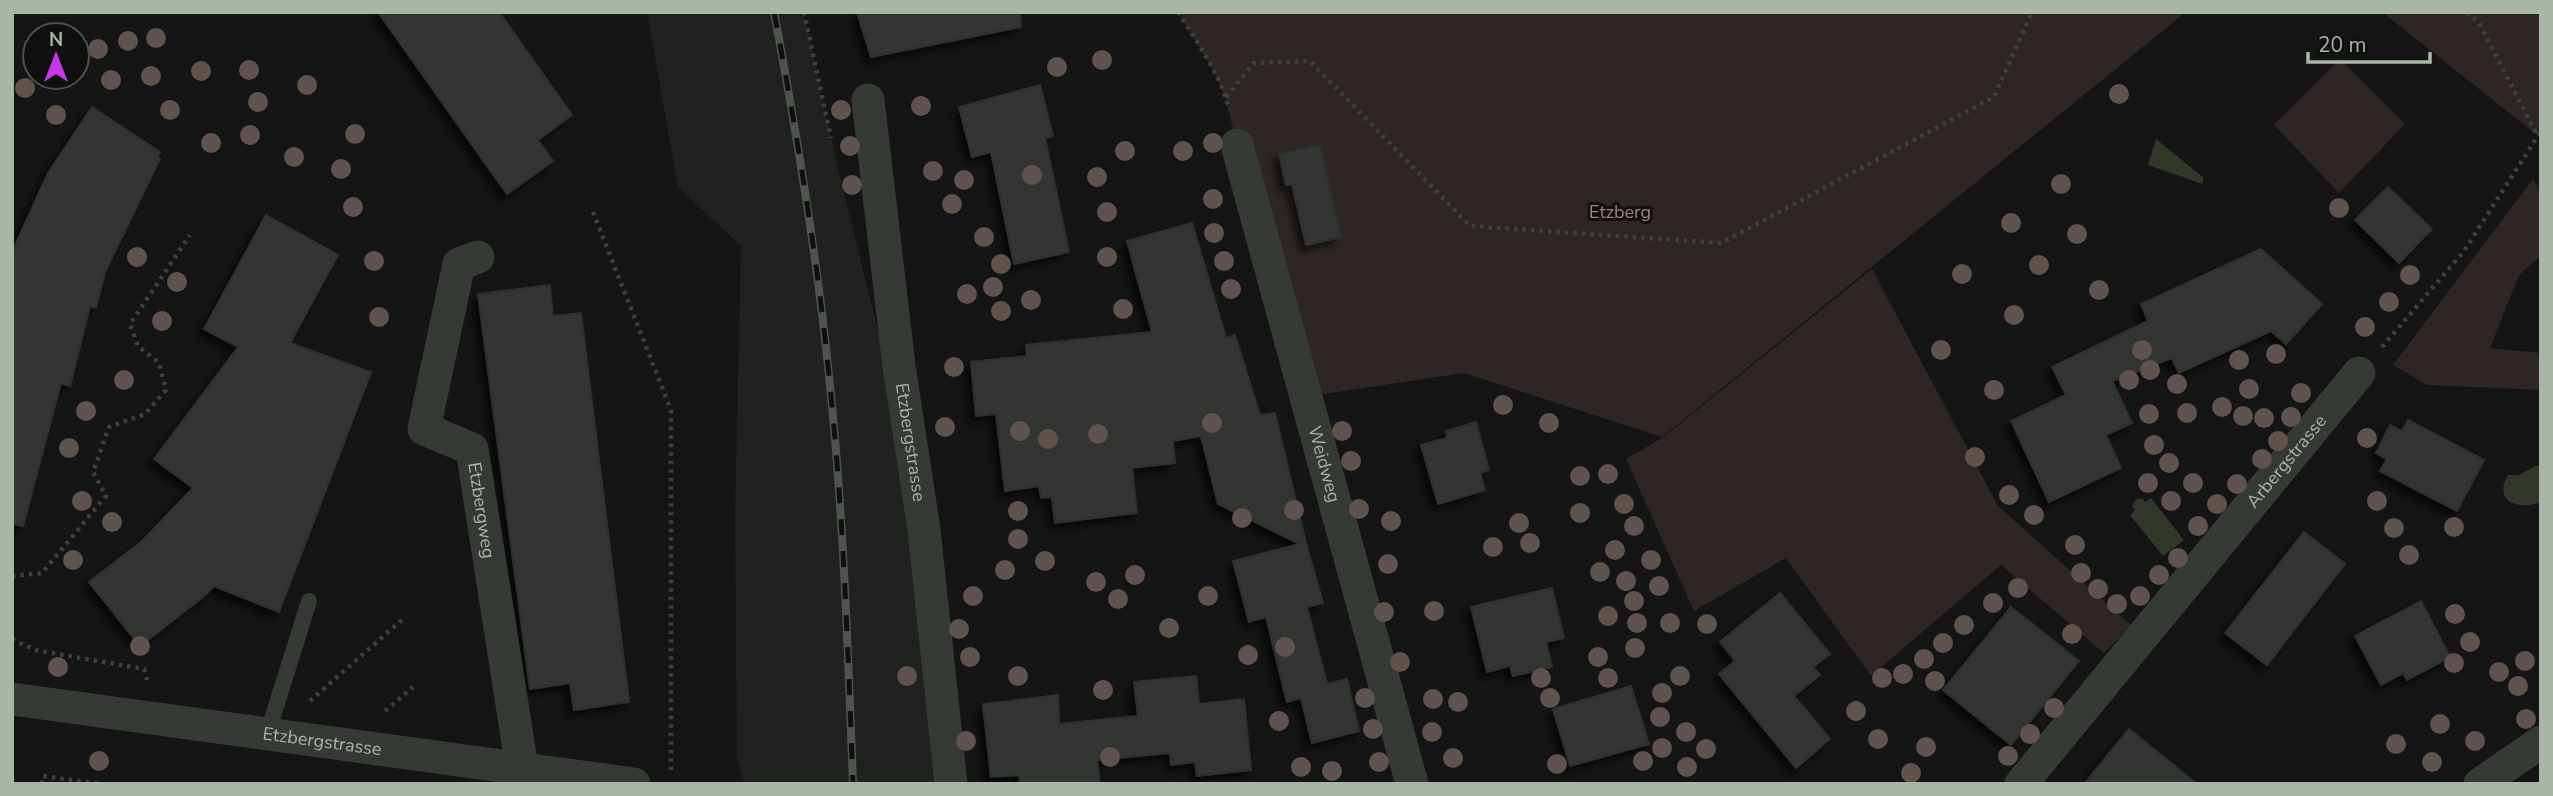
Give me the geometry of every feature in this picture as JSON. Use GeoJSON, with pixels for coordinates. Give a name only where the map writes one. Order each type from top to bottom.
{"type":"FeatureCollection","features":[{"type":"Feature","properties":{"kind":"street","name":"Etzbergstrasse"},"geometry":{"type":"LineString","coordinates":[[868,100],[899,366],[924,530],[951,784]]}},
{"type":"Feature","properties":{"kind":"street","name":"Weidweg"},"geometry":{"type":"LineString","coordinates":[[1237,145],[1412,784]]}},
{"type":"Feature","properties":{"kind":"street","name":"Etzbergweg"},"geometry":{"type":"LineString","coordinates":[[478,257],[459,264],[424,429],[472,449],[521,776]]}},
{"type":"Feature","properties":{"kind":"street","name":"Arbergstrasse"},"geometry":{"type":"LineString","coordinates":[[2021,784],[2360,373]]}},
{"type":"Feature","properties":{"kind":"street","name":"Etzbergstrasse"},"geometry":{"type":"LineString","coordinates":[[12,699],[268,732],[521,776],[634,784]]}},
{"type":"Feature","properties":{"kind":"street"},"geometry":{"type":"LineString","coordinates":[[2480,784],[2541,742]]}},
{"type":"Feature","properties":{"kind":"lane"},"geometry":{"type":"LineString","coordinates":[[268,732],[309,601]]}},
{"type":"Feature","properties":{"kind":"path"},"geometry":{"type":"LineString","coordinates":[[1178,12],[1212,67],[1226,97],[1237,145]]}},
{"type":"Feature","properties":{"kind":"path"},"geometry":{"type":"LineString","coordinates":[[1226,97],[1254,63],[1310,61],[1471,226],[1721,243],[1994,97],[2032,12]]}},
{"type":"Feature","properties":{"kind":"path"},"geometry":{"type":"LineString","coordinates":[[2360,373],[2464,251],[2539,133],[2479,23],[2467,12]]}},
{"type":"Feature","properties":{"kind":"path"},"geometry":{"type":"LineString","coordinates":[[593,212],[671,410],[671,770]]}},
{"type":"Feature","properties":{"kind":"path"},"geometry":{"type":"LineString","coordinates":[[12,576],[42,573],[70,541],[106,496],[93,472],[109,427],[145,414],[166,390],[159,363],[138,346],[131,324],[190,235]]}},
{"type":"Feature","properties":{"kind":"path"},"geometry":{"type":"LineString","coordinates":[[304,706],[404,618]]}},
{"type":"Feature","properties":{"kind":"path"},"geometry":{"type":"LineString","coordinates":[[12,639],[35,650],[144,669],[148,685]]}},
{"type":"Feature","properties":{"kind":"path"},"geometry":{"type":"LineString","coordinates":[[379,716],[413,687]]}},
{"type":"Feature","properties":{"kind":"path"},"geometry":{"type":"LineString","coordinates":[[42,784],[43,776],[101,784]]}},
{"type":"Feature","properties":{"kind":"shaded area"},"geometry":{"type":"Polygon","coordinates":[[[647,12],[804,12],[838,169],[882,347],[951,784],[744,784],[737,759],[735,515],[741,246],[678,187],[647,12]]]}},
{"type":"Feature","properties":{"kind":"shaded area"},"geometry":{"type":"Polygon","coordinates":[[[2156,139],[2204,178],[2202,184],[2148,165],[2156,139]]]}},
{"type":"Feature","properties":{"kind":"shaded area"},"geometry":{"type":"Polygon","coordinates":[[[2535,466],[2541,466],[2539,503],[2522,505],[2509,501],[2503,491],[2508,475],[2519,475],[2535,466]]]}},
{"type":"Feature","properties":{"kind":"shaded area"},"geometry":{"type":"Polygon","coordinates":[[[2142,498],[2145,502],[2151,498],[2184,540],[2163,556],[2130,515],[2135,510],[2132,506],[2136,500],[2142,498]]]}},
{"type":"Feature","properties":{"kind":"green space","name":"Etzberg"},"geometry":{"type":"Polygon","coordinates":[[[1178,12],[2186,12],[1662,437],[1464,373],[1304,397],[1224,94],[1178,12]]]}},
{"type":"Feature","properties":{"kind":"green space"},"geometry":{"type":"Polygon","coordinates":[[[2382,12],[2541,12],[2541,131],[2537,135],[2382,12]]]}},
{"type":"Feature","properties":{"kind":"green space"},"geometry":{"type":"Polygon","coordinates":[[[2340,59],[2405,124],[2339,193],[2274,125],[2340,59]]]}},
{"type":"Feature","properties":{"kind":"green space"},"geometry":{"type":"Polygon","coordinates":[[[2533,179],[2541,193],[2541,256],[2519,275],[2490,348],[2541,353],[2541,390],[2427,385],[2393,365],[2533,179]]]}},
{"type":"Feature","properties":{"kind":"green space"},"geometry":{"type":"Polygon","coordinates":[[[1872,269],[1998,506],[2131,625],[2104,653],[2001,565],[1871,676],[1786,558],[1694,611],[1626,459],[1662,438],[1872,269]]]}},
{"type":"Feature","properties":{"kind":"building"},"geometry":{"type":"Polygon","coordinates":[[[378,12],[499,12],[572,115],[538,140],[553,161],[507,194],[378,12]]]}},
{"type":"Feature","properties":{"kind":"building"},"geometry":{"type":"Polygon","coordinates":[[[857,12],[1020,12],[1021,27],[871,57],[857,12]]]}},
{"type":"Feature","properties":{"kind":"building"},"geometry":{"type":"Polygon","coordinates":[[[1040,85],[1053,136],[1045,138],[1069,252],[1014,264],[991,152],[972,157],[959,107],[1040,85]]]}},
{"type":"Feature","properties":{"kind":"building"},"geometry":{"type":"Polygon","coordinates":[[[92,107],[160,152],[157,157],[160,159],[105,272],[96,308],[90,306],[70,386],[61,383],[23,526],[12,524],[12,252],[48,173],[92,107]]]}},
{"type":"Feature","properties":{"kind":"building"},"geometry":{"type":"Polygon","coordinates":[[[1320,145],[1341,237],[1306,245],[1292,184],[1286,185],[1279,154],[1320,145]]]}},
{"type":"Feature","properties":{"kind":"building"},"geometry":{"type":"Polygon","coordinates":[[[2388,187],[2432,229],[2399,263],[2355,220],[2388,187]]]}},
{"type":"Feature","properties":{"kind":"building"},"geometry":{"type":"Polygon","coordinates":[[[266,215],[338,255],[290,343],[371,372],[279,612],[214,586],[140,646],[89,582],[141,542],[193,488],[154,459],[238,347],[204,329],[266,215]]]}},
{"type":"Feature","properties":{"kind":"building"},"geometry":{"type":"Polygon","coordinates":[[[1192,223],[1226,338],[1235,335],[1260,415],[1275,413],[1323,603],[1307,607],[1327,684],[1347,679],[1359,731],[1312,743],[1301,698],[1287,702],[1266,617],[1249,622],[1233,561],[1300,544],[1218,504],[1201,436],[1173,441],[1175,463],[1132,468],[1137,513],[1055,523],[1052,497],[1041,498],[1039,486],[1005,491],[996,414],[976,416],[971,362],[1027,356],[1026,345],[1152,332],[1127,241],[1192,223]]]}},
{"type":"Feature","properties":{"kind":"building"},"geometry":{"type":"Polygon","coordinates":[[[2261,249],[2322,304],[2286,344],[2271,331],[2179,373],[2172,358],[2112,381],[2132,423],[2106,435],[2121,468],[2049,502],[2011,421],[2066,395],[2052,367],[2148,321],[2141,304],[2261,249]]]}},
{"type":"Feature","properties":{"kind":"building"},"geometry":{"type":"Polygon","coordinates":[[[550,285],[553,316],[581,313],[629,702],[574,710],[570,683],[530,689],[478,294],[550,285]]]}},
{"type":"Feature","properties":{"kind":"building"},"geometry":{"type":"Polygon","coordinates":[[[2408,420],[2484,460],[2457,511],[2380,471],[2387,459],[2376,453],[2390,425],[2402,431],[2408,420]]]}},
{"type":"Feature","properties":{"kind":"building"},"geometry":{"type":"Polygon","coordinates":[[[1476,422],[1489,470],[1480,473],[1485,490],[1438,504],[1421,445],[1447,438],[1446,431],[1476,422]]]}},
{"type":"Feature","properties":{"kind":"building"},"geometry":{"type":"Polygon","coordinates":[[[2304,532],[2345,564],[2267,665],[2225,633],[2304,532]]]}},
{"type":"Feature","properties":{"kind":"building"},"geometry":{"type":"Polygon","coordinates":[[[1552,588],[1564,638],[1546,642],[1552,667],[1513,676],[1510,666],[1487,672],[1471,607],[1552,588]]]}},
{"type":"Feature","properties":{"kind":"building"},"geometry":{"type":"Polygon","coordinates":[[[1780,593],[1830,654],[1813,667],[1820,675],[1794,696],[1830,739],[1796,768],[1719,674],[1735,661],[1720,642],[1780,593]]]}},
{"type":"Feature","properties":{"kind":"building"},"geometry":{"type":"Polygon","coordinates":[[[2421,601],[2450,657],[2407,680],[2403,673],[2381,685],[2355,636],[2421,601]]]}},
{"type":"Feature","properties":{"kind":"building"},"geometry":{"type":"Polygon","coordinates":[[[2011,607],[2079,661],[2011,745],[1943,690],[2011,607]]]}},
{"type":"Feature","properties":{"kind":"building"},"geometry":{"type":"Polygon","coordinates":[[[1196,676],[1199,704],[1244,699],[1251,770],[1197,776],[1195,762],[1171,765],[1170,753],[1097,760],[1100,784],[1020,784],[1019,775],[991,777],[983,704],[1058,695],[1059,724],[1138,716],[1134,682],[1196,676]]]}},
{"type":"Feature","properties":{"kind":"building"},"geometry":{"type":"Polygon","coordinates":[[[1631,686],[1649,744],[1570,766],[1553,709],[1631,686]]]}},
{"type":"Feature","properties":{"kind":"building"},"geometry":{"type":"Polygon","coordinates":[[[2129,729],[2197,784],[2084,784],[2129,729]]]}},
{"type":"Feature","properties":{"kind":"railway"},"geometry":{"type":"LineString","coordinates":[[774,12],[807,204],[826,348],[842,541],[853,784]]}}]}
